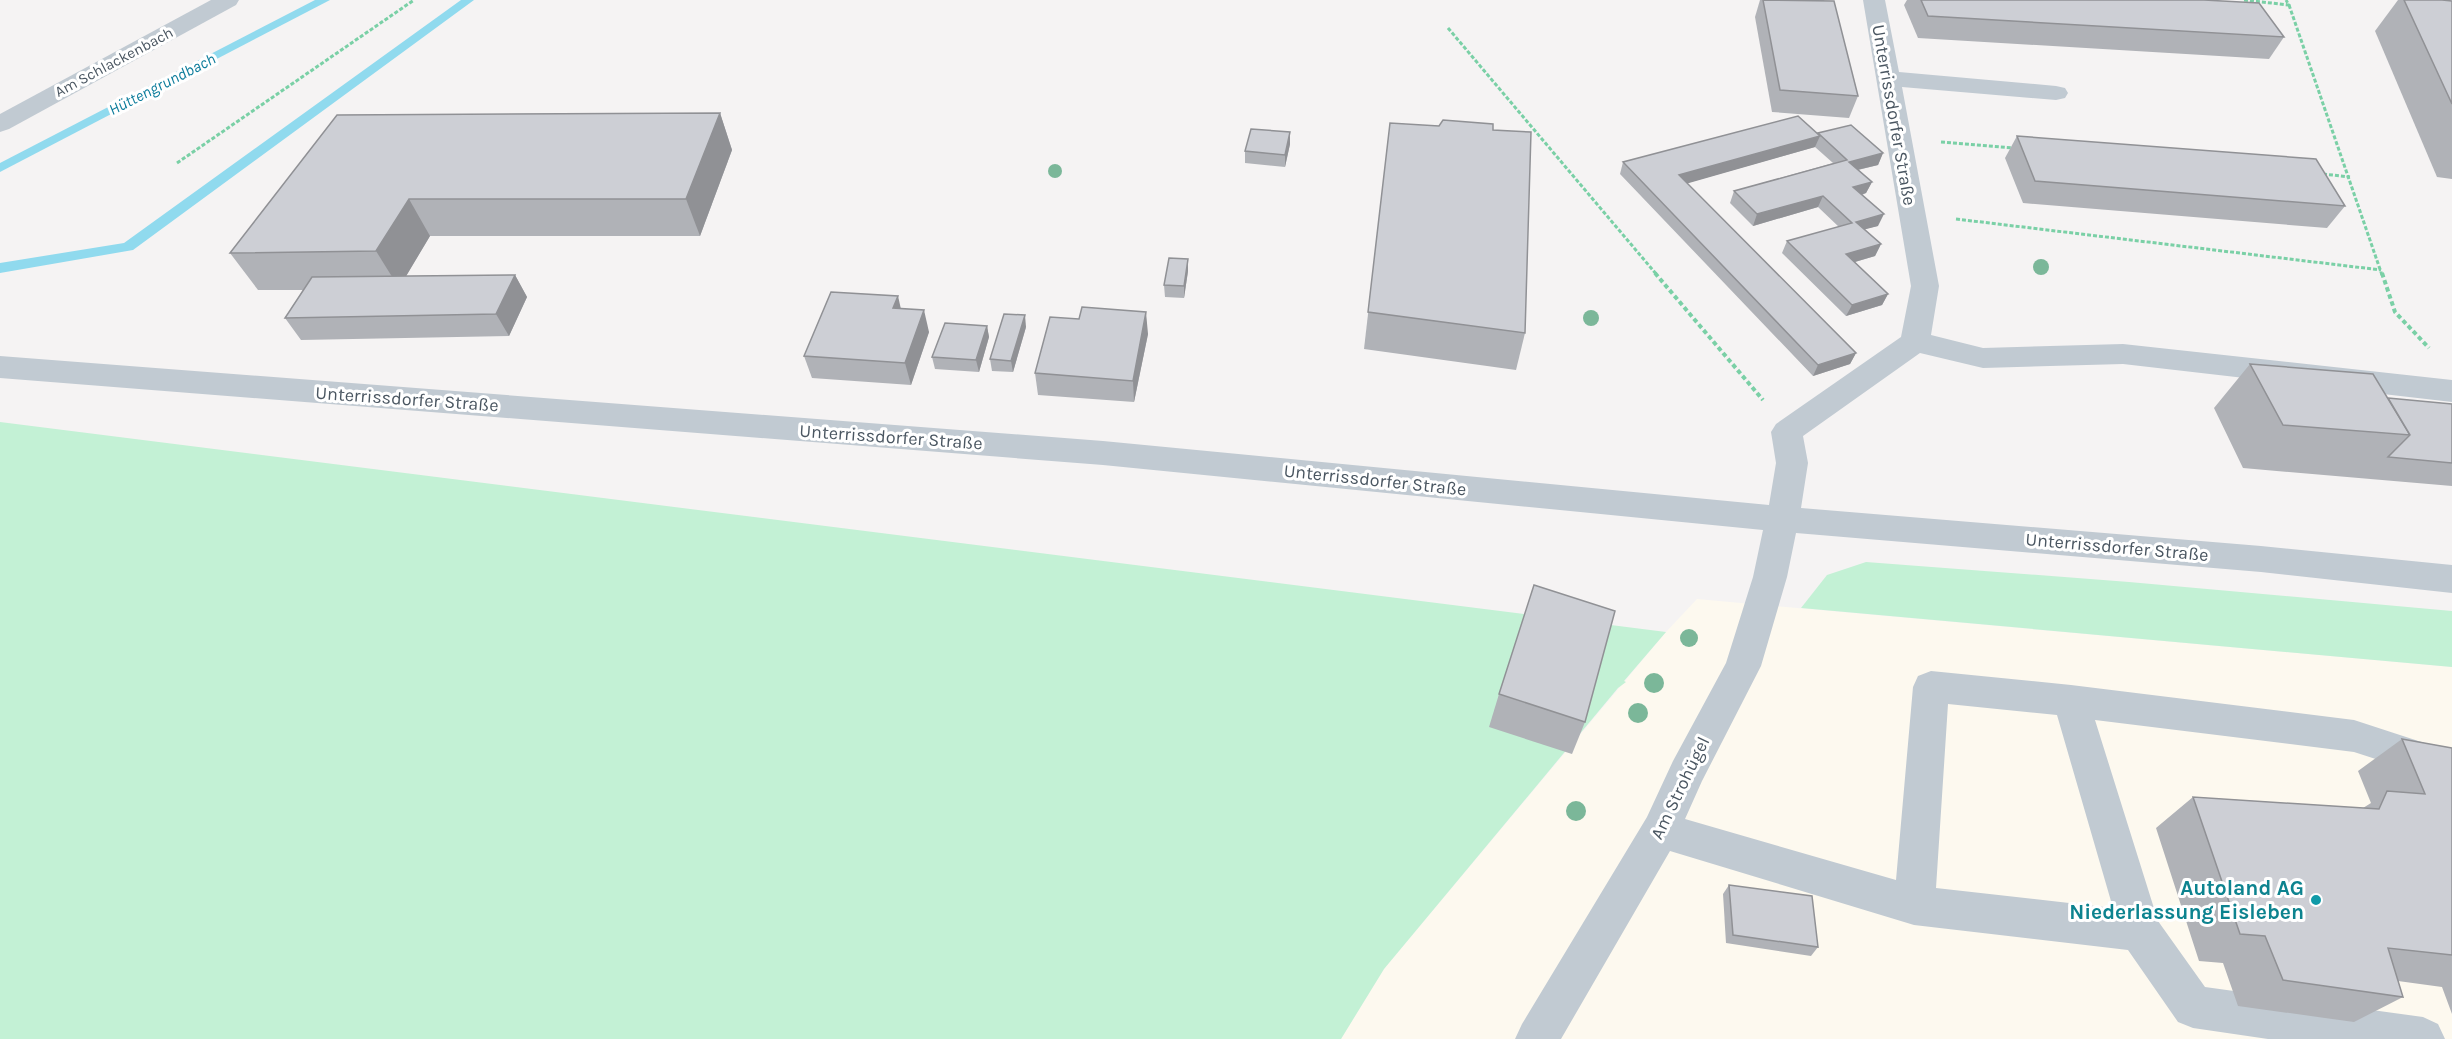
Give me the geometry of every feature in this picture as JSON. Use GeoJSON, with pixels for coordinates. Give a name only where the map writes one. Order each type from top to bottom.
{"type":"FeatureCollection","features":[{"type":"Feature","properties":{"kind":"street","name":"Am Schlackenbach"},"geometry":{"type":"LineString","coordinates":[[0,124],[228,0]]}},
{"type":"Feature","properties":{"kind":"street","name":"Unterrissdorfer Straße"},"geometry":{"type":"LineString","coordinates":[[1874,0],[1925,286],[1915,342]]}},
{"type":"Feature","properties":{"kind":"street"},"geometry":{"type":"LineString","coordinates":[[1887,78],[2056,93]]}},
{"type":"Feature","properties":{"kind":"street"},"geometry":{"type":"LineString","coordinates":[[1781,519],[1792,463],[1787,432],[1915,342],[1983,358],[2123,354],[2452,391]]}},
{"type":"Feature","properties":{"kind":"street","name":"Unterrissdorfer Straße"},"geometry":{"type":"LineString","coordinates":[[0,367],[1103,453],[1781,519],[2250,558],[2452,579]]}},
{"type":"Feature","properties":{"kind":"street","name":"Am Strohügel"},"geometry":{"type":"LineString","coordinates":[[1538,1039],[1661,830],[1686,773],[1743,666],[1770,577],[1781,519]]}},
{"type":"Feature","properties":{"kind":"street"},"geometry":{"type":"LineString","coordinates":[[1914,904],[1931,687],[2071,701],[2354,736],[2427,759],[2452,770]]}},
{"type":"Feature","properties":{"kind":"street"},"geometry":{"type":"LineString","coordinates":[[2071,701],[2140,931],[2193,1007],[2423,1039]]}},
{"type":"Feature","properties":{"kind":"street"},"geometry":{"type":"LineString","coordinates":[[1661,830],[1914,904],[2140,931]]}},
{"type":"Feature","properties":{"kind":"path"},"geometry":{"type":"LineString","coordinates":[[177,164],[414,0]]}},
{"type":"Feature","properties":{"kind":"path"},"geometry":{"type":"LineString","coordinates":[[2244,0],[2289,5]]}},
{"type":"Feature","properties":{"kind":"path"},"geometry":{"type":"LineString","coordinates":[[2286,0],[2350,177],[2395,312],[2436,355]]}},
{"type":"Feature","properties":{"kind":"path"},"geometry":{"type":"LineString","coordinates":[[1448,28],[1752,385],[1787,432]]}},
{"type":"Feature","properties":{"kind":"path"},"geometry":{"type":"LineString","coordinates":[[1897,138],[2016,148]]}},
{"type":"Feature","properties":{"kind":"path"},"geometry":{"type":"LineString","coordinates":[[2314,174],[2350,177]]}},
{"type":"Feature","properties":{"kind":"path"},"geometry":{"type":"LineString","coordinates":[[1911,214],[2381,270]]}},
{"type":"Feature","properties":{"kind":"shaded area"},"geometry":{"type":"Polygon","coordinates":[[[1697,599],[2452,667],[2452,1039],[1341,1039],[1384,969],[1666,632],[1697,599]]]}},
{"type":"Feature","properties":{"kind":"green space"},"geometry":{"type":"Polygon","coordinates":[[[0,422],[1666,632],[1384,969],[1341,1039],[0,1039],[0,422]]]}},
{"type":"Feature","properties":{"kind":"green space"},"geometry":{"type":"Polygon","coordinates":[[[1866,562],[2129,582],[2452,611],[2452,667],[1801,608],[1827,575],[1866,562]]]}},
{"type":"Feature","properties":{"kind":"building"},"geometry":{"type":"Polygon","coordinates":[[[1763,0],[1834,1],[1858,96],[1780,90],[1763,0]]]}},
{"type":"Feature","properties":{"kind":"building"},"geometry":{"type":"Polygon","coordinates":[[[1921,0],[2204,0],[2259,3],[2284,37],[1928,16],[1921,0]]]}},
{"type":"Feature","properties":{"kind":"building"},"geometry":{"type":"Polygon","coordinates":[[[2404,0],[2452,1],[2452,104],[2404,0]]]}},
{"type":"Feature","properties":{"kind":"building"},"geometry":{"type":"Polygon","coordinates":[[[720,113],[686,199],[409,199],[376,251],[230,253],[337,115],[720,113]]]}},
{"type":"Feature","properties":{"kind":"building"},"geometry":{"type":"Polygon","coordinates":[[[1798,116],[1820,136],[1679,175],[1856,353],[1818,365],[1623,162],[1798,116]]]}},
{"type":"Feature","properties":{"kind":"building"},"geometry":{"type":"Polygon","coordinates":[[[1443,120],[1493,124],[1493,130],[1531,132],[1525,333],[1368,312],[1390,123],[1439,126],[1443,120]]]}},
{"type":"Feature","properties":{"kind":"building"},"geometry":{"type":"Polygon","coordinates":[[[1851,125],[1883,153],[1849,162],[1872,182],[1853,187],[1884,214],[1856,222],[1881,244],[1846,254],[1888,294],[1852,305],[1787,241],[1852,223],[1823,196],[1757,214],[1734,191],[1847,160],[1818,133],[1851,125]]]}},
{"type":"Feature","properties":{"kind":"building"},"geometry":{"type":"Polygon","coordinates":[[[1251,129],[1290,132],[1285,155],[1245,151],[1251,129]]]}},
{"type":"Feature","properties":{"kind":"building"},"geometry":{"type":"Polygon","coordinates":[[[2017,136],[2316,159],[2345,206],[2035,181],[2017,136]]]}},
{"type":"Feature","properties":{"kind":"building"},"geometry":{"type":"Polygon","coordinates":[[[1169,258],[1188,259],[1184,286],[1164,285],[1169,258]]]}},
{"type":"Feature","properties":{"kind":"building"},"geometry":{"type":"Polygon","coordinates":[[[515,275],[496,314],[285,318],[312,277],[515,275]]]}},
{"type":"Feature","properties":{"kind":"building"},"geometry":{"type":"Polygon","coordinates":[[[831,292],[898,296],[893,308],[924,310],[905,363],[804,356],[831,292]]]}},
{"type":"Feature","properties":{"kind":"building"},"geometry":{"type":"Polygon","coordinates":[[[1082,307],[1146,312],[1133,381],[1035,373],[1050,317],[1079,319],[1082,307]]]}},
{"type":"Feature","properties":{"kind":"building"},"geometry":{"type":"Polygon","coordinates":[[[1004,314],[1025,315],[1011,361],[990,359],[1004,314]]]}},
{"type":"Feature","properties":{"kind":"building"},"geometry":{"type":"Polygon","coordinates":[[[945,323],[987,326],[976,360],[932,357],[945,323]]]}},
{"type":"Feature","properties":{"kind":"building"},"geometry":{"type":"Polygon","coordinates":[[[2250,364],[2373,374],[2410,435],[2283,425],[2250,364]]]}},
{"type":"Feature","properties":{"kind":"building"},"geometry":{"type":"Polygon","coordinates":[[[2388,398],[2452,404],[2452,463],[2388,457],[2410,435],[2388,398]]]}},
{"type":"Feature","properties":{"kind":"building"},"geometry":{"type":"Polygon","coordinates":[[[1534,585],[1615,611],[1585,722],[1499,694],[1534,585]]]}},
{"type":"Feature","properties":{"kind":"building","name":"Autoland AG Niederlassung Eisleben"},"geometry":{"type":"Polygon","coordinates":[[[2402,739],[2452,748],[2452,955],[2388,948],[2403,997],[2283,980],[2265,936],[2240,934],[2193,797],[2379,809],[2387,791],[2425,794],[2402,739]]]}},
{"type":"Feature","properties":{"kind":"building"},"geometry":{"type":"Polygon","coordinates":[[[1729,885],[1812,896],[1818,947],[1733,935],[1729,885]]]}},
{"type":"Feature","properties":{"kind":"waterway","name":"Hüttengrundbach"},"geometry":{"type":"LineString","coordinates":[[0,168],[324,0]]}},
{"type":"Feature","properties":{"kind":"waterway"},"geometry":{"type":"LineString","coordinates":[[0,268],[128,247],[468,0]]}},
{"type":"Feature","properties":{"kind":"place","name":"Autoland AG Niederlassung Eisleben"},"geometry":{"type":"Point","coordinates":[2316,900]}}]}
